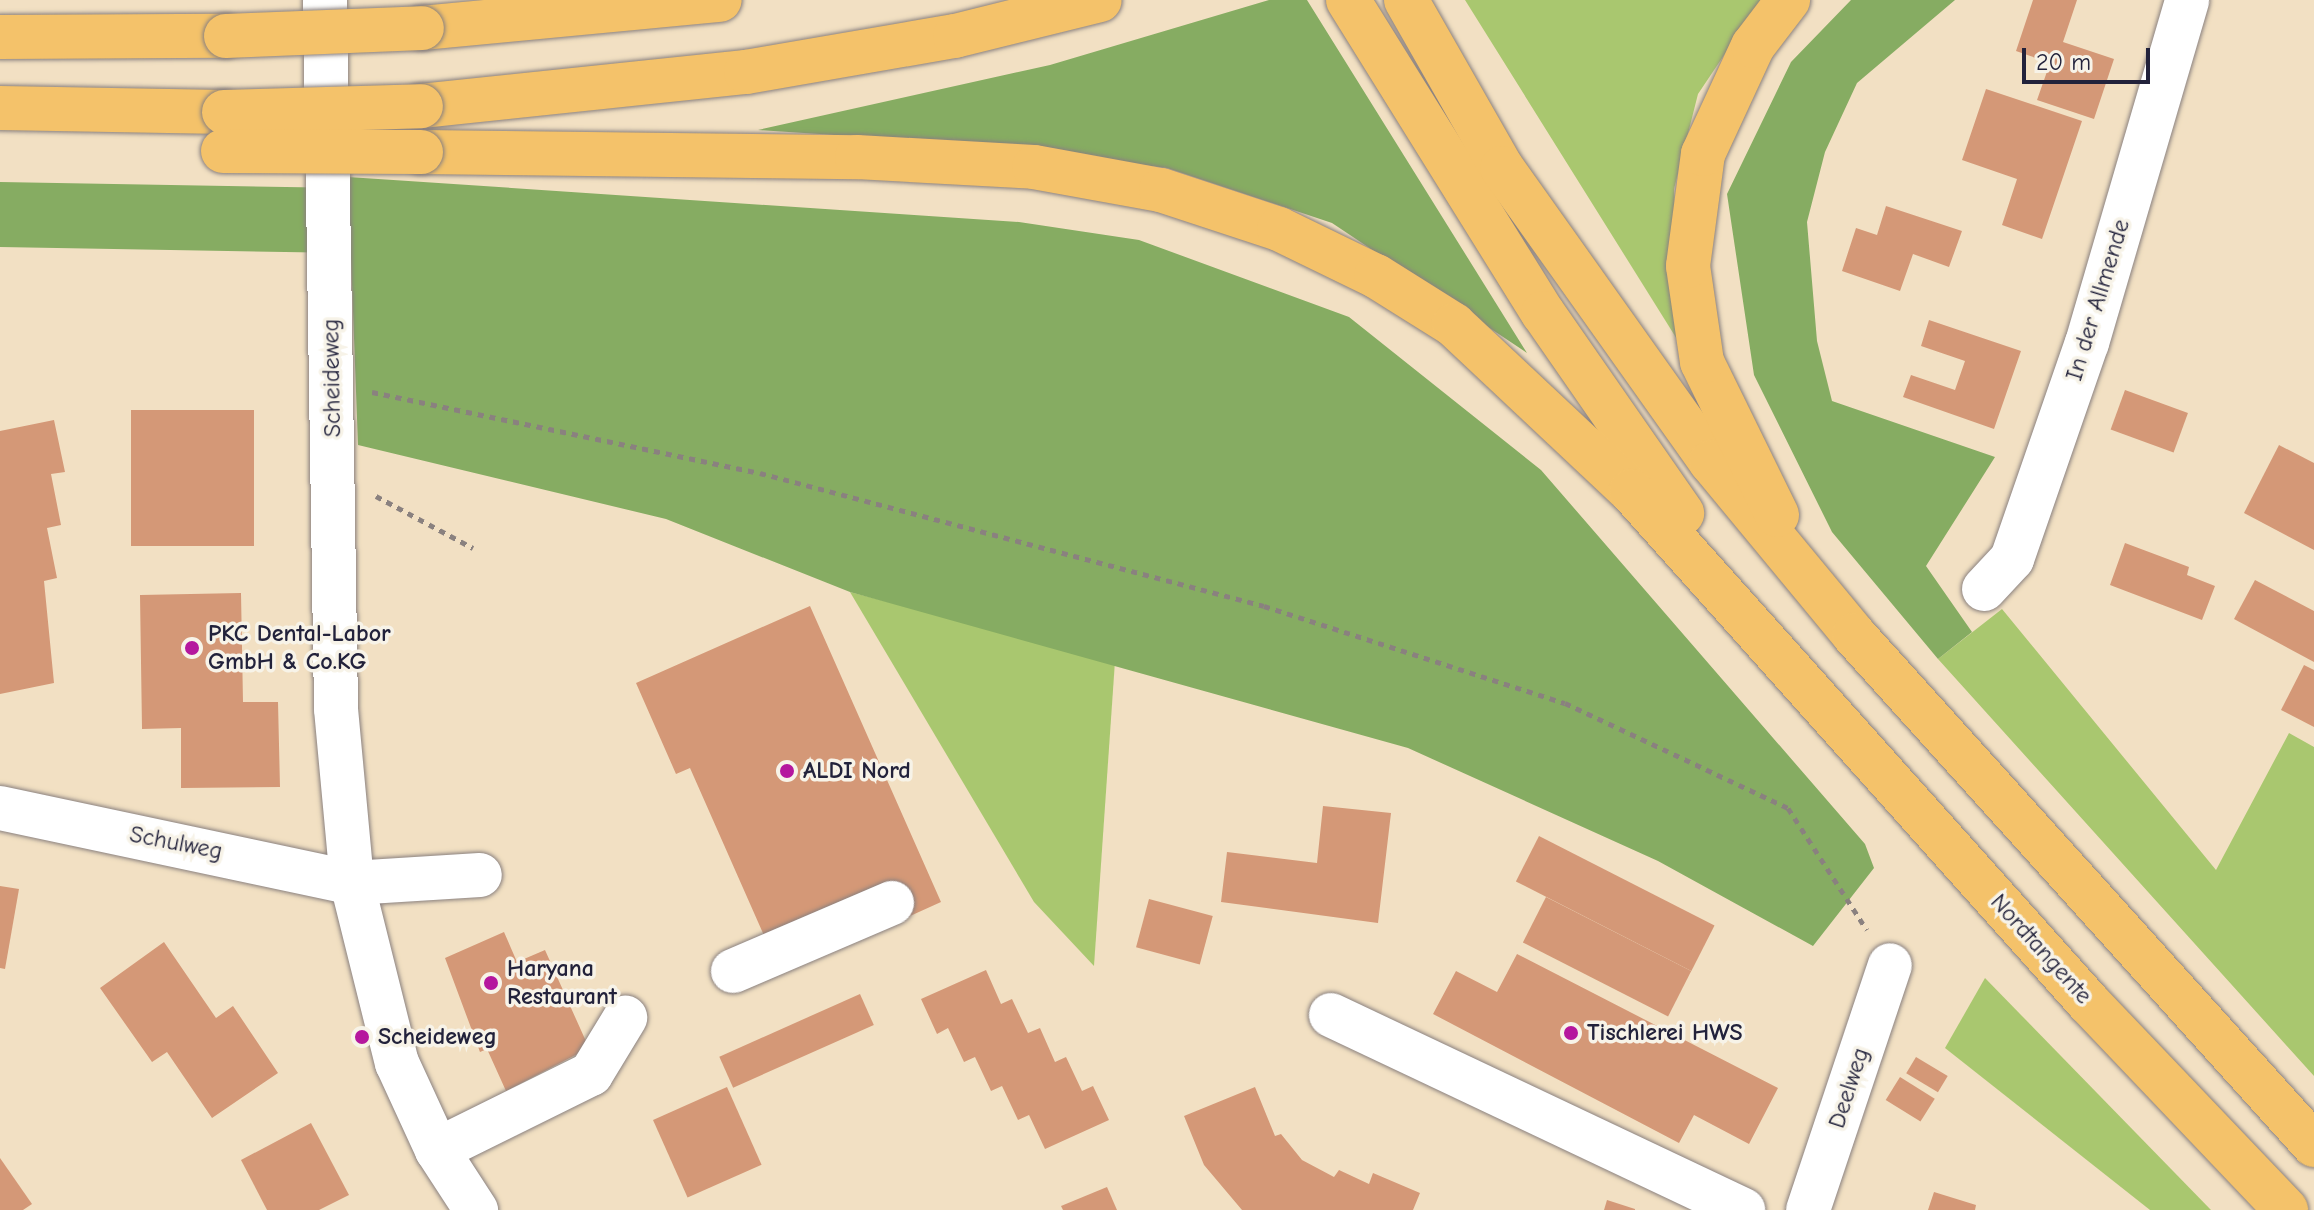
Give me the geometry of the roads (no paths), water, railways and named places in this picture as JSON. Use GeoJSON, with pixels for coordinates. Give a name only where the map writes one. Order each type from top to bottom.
{"type":"FeatureCollection","features":[{"type":"Feature","properties":{"kind":"highway"},"geometry":{"type":"LineString","coordinates":[[0,37],[226,36],[422,28],[720,0]]}},
{"type":"Feature","properties":{"kind":"highway"},"geometry":{"type":"LineString","coordinates":[[223,132],[421,106],[746,72],[955,36],[1100,0]]}},
{"type":"Feature","properties":{"kind":"highway"},"geometry":{"type":"LineString","coordinates":[[1348,0],[1543,313],[1804,679]]}},
{"type":"Feature","properties":{"kind":"highway"},"geometry":{"type":"LineString","coordinates":[[1406,0],[1582,290],[1854,635],[2314,1145]]}},
{"type":"Feature","properties":{"kind":"highway"},"geometry":{"type":"LineString","coordinates":[[1788,0],[1753,46],[1703,154],[1688,266],[1702,362],[1774,509],[1854,635]]}},
{"type":"Feature","properties":{"kind":"highway"},"geometry":{"type":"LineString","coordinates":[[0,108],[100,114],[223,132],[421,152],[857,157],[1034,167],[1161,190],[1279,229],[1376,276],[1454,325],[1620,480],[1804,679]]}},
{"type":"Feature","properties":{"kind":"highway","name":"Nordtangente"},"geometry":{"type":"LineString","coordinates":[[1804,679],[2089,1003],[2286,1210]]}},
{"type":"Feature","properties":{"kind":"street","name":"Scheideweg"},"geometry":{"type":"LineString","coordinates":[[325,0],[336,709],[352,883],[382,1023],[437,1150],[476,1210]]}},
{"type":"Feature","properties":{"kind":"street","name":"In der Allmende"},"geometry":{"type":"LineString","coordinates":[[1984,589],[2012,559],[2047,459],[2187,0]]}},
{"type":"Feature","properties":{"kind":"street","name":"Schulweg"},"geometry":{"type":"LineString","coordinates":[[0,808],[352,883],[480,875]]}},
{"type":"Feature","properties":{"kind":"street"},"geometry":{"type":"LineString","coordinates":[[733,971],[892,903]]}},
{"type":"Feature","properties":{"kind":"street","name":"Deelweg"},"geometry":{"type":"LineString","coordinates":[[1808,1210],[1890,965]]}},
{"type":"Feature","properties":{"kind":"street"},"geometry":{"type":"LineString","coordinates":[[1331,1015],[1743,1210]]}},
{"type":"Feature","properties":{"kind":"street"},"geometry":{"type":"LineString","coordinates":[[437,1150],[591,1074],[625,1018]]}},
{"type":"Feature","properties":{"kind":"place","name":"PKC Dental-Labor GmbH & Co.KG"},"geometry":{"type":"Point","coordinates":[192,648]}},
{"type":"Feature","properties":{"kind":"place","name":"ALDI Nord"},"geometry":{"type":"Point","coordinates":[787,771]}},
{"type":"Feature","properties":{"kind":"place","name":"Haryana Restaurant"},"geometry":{"type":"Point","coordinates":[491,983]}},
{"type":"Feature","properties":{"kind":"place","name":"Tischlerei HWS"},"geometry":{"type":"Point","coordinates":[1571,1033]}},
{"type":"Feature","properties":{"kind":"place","name":"Scheideweg"},"geometry":{"type":"Point","coordinates":[362,1037]}}]}
